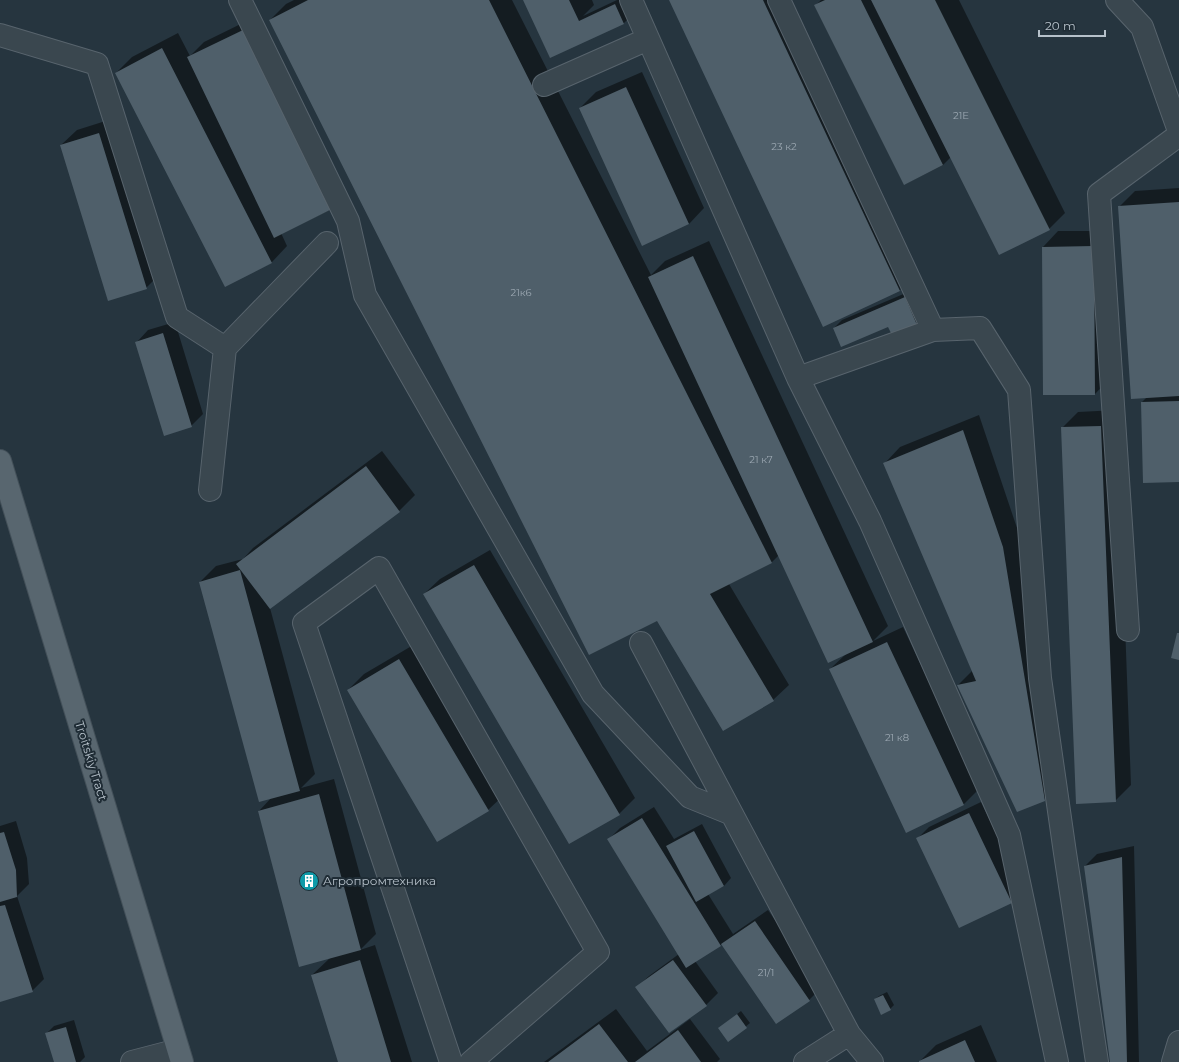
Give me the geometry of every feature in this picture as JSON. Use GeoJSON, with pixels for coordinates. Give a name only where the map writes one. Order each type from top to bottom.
{"type":"FeatureCollection","features":[{"type":"Feature","properties":{"kind":"main road","name":"Troitskiy Tract"},"geometry":{"type":"LineString","coordinates":[[0,461],[4,491],[180,1056]]}},
{"type":"Feature","properties":{"kind":"lane"},"geometry":{"type":"LineString","coordinates":[[240,0],[348,221],[366,295],[593,694],[690,797],[732,814]]}},
{"type":"Feature","properties":{"kind":"lane"},"geometry":{"type":"LineString","coordinates":[[631,0],[798,378],[870,521],[1009,835],[1057,1062]]}},
{"type":"Feature","properties":{"kind":"lane"},"geometry":{"type":"LineString","coordinates":[[779,0],[934,330]]}},
{"type":"Feature","properties":{"kind":"lane"},"geometry":{"type":"LineString","coordinates":[[1117,0],[1142,27],[1179,131]]}},
{"type":"Feature","properties":{"kind":"lane"},"geometry":{"type":"LineString","coordinates":[[0,35],[97,64],[177,317],[225,348]]}},
{"type":"Feature","properties":{"kind":"lane"},"geometry":{"type":"LineString","coordinates":[[544,86],[648,39]]}},
{"type":"Feature","properties":{"kind":"lane"},"geometry":{"type":"LineString","coordinates":[[1128,630],[1099,194],[1179,135]]}},
{"type":"Feature","properties":{"kind":"lane"},"geometry":{"type":"LineString","coordinates":[[210,490],[225,348],[327,243]]}},
{"type":"Feature","properties":{"kind":"lane"},"geometry":{"type":"LineString","coordinates":[[798,378],[934,330],[980,328],[1020,390],[1040,678],[1097,1062]]}},
{"type":"Feature","properties":{"kind":"lane"},"geometry":{"type":"LineString","coordinates":[[451,1062],[304,623],[379,568],[598,952],[472,1062]]}},
{"type":"Feature","properties":{"kind":"lane"},"geometry":{"type":"LineString","coordinates":[[641,643],[849,1034],[872,1062]]}},
{"type":"Feature","properties":{"kind":"lane"},"geometry":{"type":"LineString","coordinates":[[805,1062],[849,1034]]}},
{"type":"Feature","properties":{"kind":"lane"},"geometry":{"type":"LineString","coordinates":[[1173,1062],[1179,1042]]}},
{"type":"Feature","properties":{"kind":"lane"},"geometry":{"type":"LineString","coordinates":[[132,1062],[180,1056]]}},
{"type":"Feature","properties":{"kind":"building"},"geometry":{"type":"Polygon","coordinates":[[[308,0],[489,0],[772,563],[710,594],[774,701],[723,731],[657,621],[589,655],[269,20],[308,0]]]}},
{"type":"Feature","properties":{"kind":"building"},"geometry":{"type":"Polygon","coordinates":[[[523,0],[569,0],[579,21],[615,4],[624,24],[550,58],[523,0]]]}},
{"type":"Feature","properties":{"kind":"building"},"geometry":{"type":"Polygon","coordinates":[[[669,0],[763,0],[900,291],[823,327],[669,0]]]}},
{"type":"Feature","properties":{"kind":"building"},"geometry":{"type":"Polygon","coordinates":[[[825,0],[861,0],[943,165],[904,185],[814,5],[825,0]]]}},
{"type":"Feature","properties":{"kind":"building"},"geometry":{"type":"Polygon","coordinates":[[[871,0],[935,0],[1050,230],[999,255],[871,0]]]}},
{"type":"Feature","properties":{"kind":"building"},"geometry":{"type":"Polygon","coordinates":[[[243,30],[330,210],[274,238],[187,57],[243,30]]]}},
{"type":"Feature","properties":{"kind":"building"},"geometry":{"type":"Polygon","coordinates":[[[162,48],[272,263],[225,287],[115,73],[162,48]]]}},
{"type":"Feature","properties":{"kind":"building"},"geometry":{"type":"Polygon","coordinates":[[[626,87],[689,224],[642,246],[579,108],[626,87]]]}},
{"type":"Feature","properties":{"kind":"building"},"geometry":{"type":"Polygon","coordinates":[[[99,133],[147,289],[108,301],[60,145],[99,133]]]}},
{"type":"Feature","properties":{"kind":"building"},"geometry":{"type":"Polygon","coordinates":[[[1179,202],[1179,396],[1131,399],[1118,206],[1179,202]]]}},
{"type":"Feature","properties":{"kind":"building"},"geometry":{"type":"Polygon","coordinates":[[[1094,246],[1095,395],[1043,395],[1042,247],[1094,246]]]}},
{"type":"Feature","properties":{"kind":"building"},"geometry":{"type":"Polygon","coordinates":[[[693,256],[873,642],[828,663],[648,277],[693,256]]]}},
{"type":"Feature","properties":{"kind":"building"},"geometry":{"type":"Polygon","coordinates":[[[905,297],[917,325],[892,335],[888,327],[841,347],[833,328],[905,297]]]}},
{"type":"Feature","properties":{"kind":"building"},"geometry":{"type":"Polygon","coordinates":[[[163,333],[192,427],[164,436],[135,342],[163,333]]]}},
{"type":"Feature","properties":{"kind":"building"},"geometry":{"type":"Polygon","coordinates":[[[1179,401],[1179,482],[1143,483],[1141,402],[1179,401]]]}},
{"type":"Feature","properties":{"kind":"building"},"geometry":{"type":"Polygon","coordinates":[[[1101,426],[1116,802],[1076,804],[1061,427],[1101,426]]]}},
{"type":"Feature","properties":{"kind":"building"},"geometry":{"type":"Polygon","coordinates":[[[963,430],[1003,547],[1045,801],[1017,812],[957,685],[976,681],[883,463],[963,430]]]}},
{"type":"Feature","properties":{"kind":"building"},"geometry":{"type":"Polygon","coordinates":[[[366,466],[400,512],[270,609],[236,564],[366,466]]]}},
{"type":"Feature","properties":{"kind":"building"},"geometry":{"type":"Polygon","coordinates":[[[474,565],[620,815],[569,844],[423,594],[474,565]]]}},
{"type":"Feature","properties":{"kind":"building"},"geometry":{"type":"Polygon","coordinates":[[[240,570],[300,791],[259,802],[199,582],[240,570]]]}},
{"type":"Feature","properties":{"kind":"building"},"geometry":{"type":"Polygon","coordinates":[[[1177,633],[1179,633],[1179,660],[1171,658],[1177,633]]]}},
{"type":"Feature","properties":{"kind":"building"},"geometry":{"type":"Polygon","coordinates":[[[887,642],[964,805],[906,833],[829,669],[887,642]]]}},
{"type":"Feature","properties":{"kind":"building"},"geometry":{"type":"Polygon","coordinates":[[[399,659],[489,811],[437,842],[347,690],[399,659]]]}},
{"type":"Feature","properties":{"kind":"building","name":"Агропромтехника"},"geometry":{"type":"Polygon","coordinates":[[[319,794],[361,950],[299,967],[258,811],[319,794]]]}},
{"type":"Feature","properties":{"kind":"building"},"geometry":{"type":"Polygon","coordinates":[[[969,813],[1012,903],[959,928],[916,838],[969,813]]]}},
{"type":"Feature","properties":{"kind":"building"},"geometry":{"type":"Polygon","coordinates":[[[642,818],[721,946],[686,968],[607,839],[642,818]]]}},
{"type":"Feature","properties":{"kind":"building"},"geometry":{"type":"Polygon","coordinates":[[[694,831],[724,886],[696,902],[666,846],[694,831]]]}},
{"type":"Feature","properties":{"kind":"building"},"geometry":{"type":"Polygon","coordinates":[[[4,832],[16,870],[17,897],[0,902],[0,833],[4,832]]]}},
{"type":"Feature","properties":{"kind":"building"},"geometry":{"type":"Polygon","coordinates":[[[1122,857],[1127,1062],[1110,1062],[1084,866],[1122,857]]]}},
{"type":"Feature","properties":{"kind":"building"},"geometry":{"type":"Polygon","coordinates":[[[5,905],[33,992],[0,1002],[0,906],[5,905]]]}},
{"type":"Feature","properties":{"kind":"building"},"geometry":{"type":"Polygon","coordinates":[[[755,921],[810,1001],[776,1024],[721,944],[755,921]]]}},
{"type":"Feature","properties":{"kind":"building"},"geometry":{"type":"Polygon","coordinates":[[[360,960],[391,1062],[338,1062],[311,975],[360,960]]]}},
{"type":"Feature","properties":{"kind":"building"},"geometry":{"type":"Polygon","coordinates":[[[673,960],[707,1006],[669,1033],[635,987],[673,960]]]}},
{"type":"Feature","properties":{"kind":"building"},"geometry":{"type":"Polygon","coordinates":[[[883,995],[891,1010],[881,1015],[874,999],[883,995]]]}},
{"type":"Feature","properties":{"kind":"building"},"geometry":{"type":"Polygon","coordinates":[[[737,1014],[747,1028],[728,1042],[718,1028],[737,1014]]]}},
{"type":"Feature","properties":{"kind":"building"},"geometry":{"type":"Polygon","coordinates":[[[599,1024],[628,1062],[548,1062],[599,1024]]]}},
{"type":"Feature","properties":{"kind":"building"},"geometry":{"type":"Polygon","coordinates":[[[66,1027],[76,1062],[54,1062],[45,1033],[66,1027]]]}},
{"type":"Feature","properties":{"kind":"building"},"geometry":{"type":"Polygon","coordinates":[[[678,1030],[701,1062],[635,1062],[678,1030]]]}},
{"type":"Feature","properties":{"kind":"building"},"geometry":{"type":"Polygon","coordinates":[[[965,1040],[975,1062],[919,1062],[919,1061],[965,1040]]]}},
{"type":"Feature","properties":{"kind":"place","name":"Агропромтехника"},"geometry":{"type":"Point","coordinates":[309,881]}}]}
